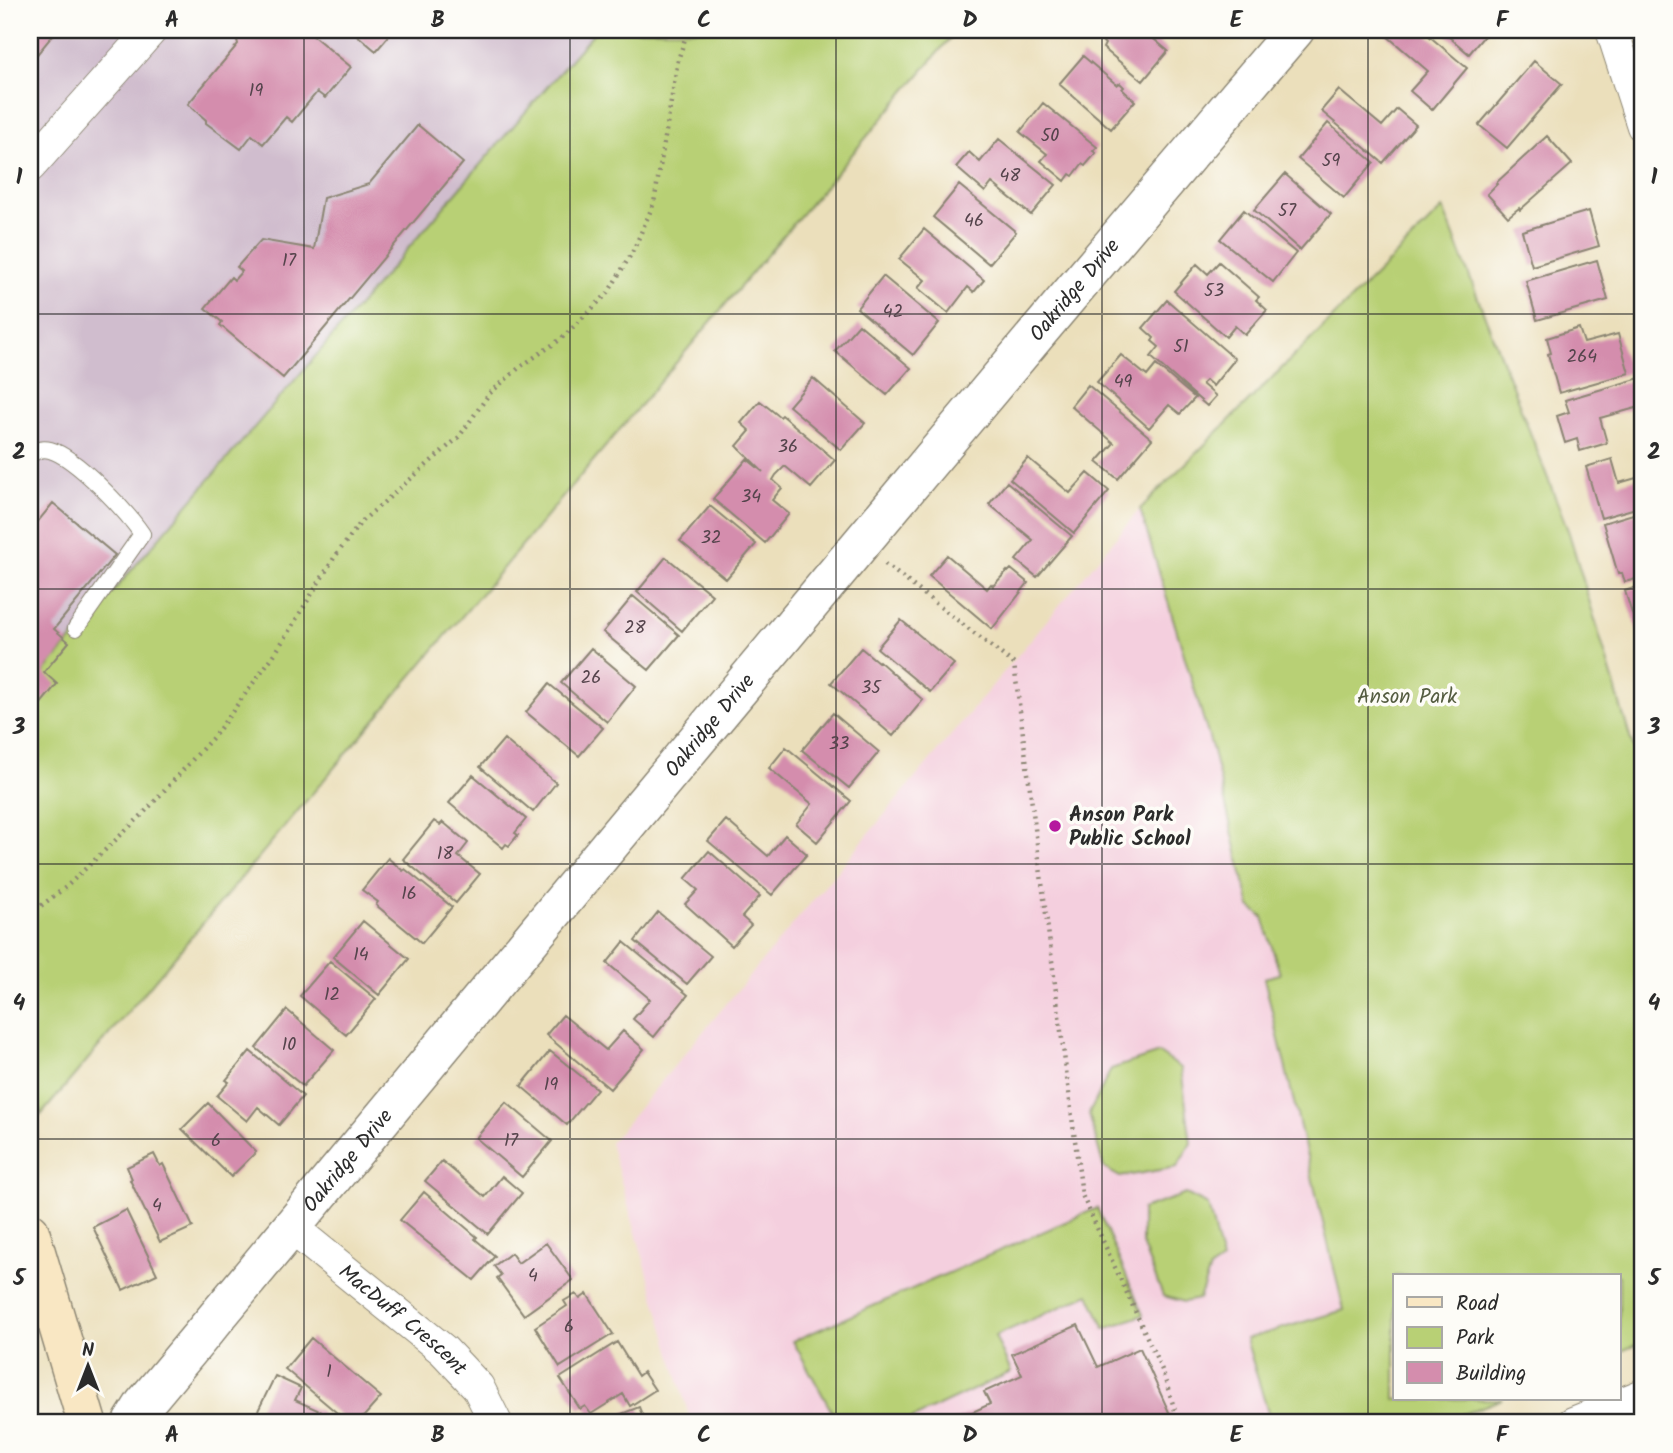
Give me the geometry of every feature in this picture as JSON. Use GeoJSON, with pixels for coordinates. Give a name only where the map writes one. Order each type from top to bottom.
{"type":"FeatureCollection","features":[{"type":"Feature","properties":{"kind":"main road"},"geometry":{"type":"LineString","coordinates":[[30,1232],[88,1423]]}},
{"type":"Feature","properties":{"kind":"street"},"geometry":{"type":"LineString","coordinates":[[30,166],[151,30]]}},
{"type":"Feature","properties":{"kind":"street","name":"Oakridge Drive"},"geometry":{"type":"LineString","coordinates":[[132,1423],[144,1404],[858,546],[1294,30]]}},
{"type":"Feature","properties":{"kind":"street"},"geometry":{"type":"LineString","coordinates":[[1612,30],[1643,126]]}},
{"type":"Feature","properties":{"kind":"street","name":"MacDuff Crescent"},"geometry":{"type":"LineString","coordinates":[[292,1228],[443,1350],[478,1387],[496,1423]]}},
{"type":"Feature","properties":{"kind":"street"},"geometry":{"type":"LineString","coordinates":[[1573,1423],[1643,1395]]}},
{"type":"Feature","properties":{"kind":"lane"},"geometry":{"type":"LineString","coordinates":[[30,455],[36,450],[48,449],[68,458],[132,519],[142,534],[76,628]]}},
{"type":"Feature","properties":{"kind":"path"},"geometry":{"type":"LineString","coordinates":[[30,914],[66,887],[142,815],[215,735],[276,652],[334,558],[361,522],[459,437],[489,394],[520,367],[561,339],[608,293],[633,251],[654,203],[678,60],[687,33],[691,30]]}},
{"type":"Feature","properties":{"kind":"path"},"geometry":{"type":"LineString","coordinates":[[858,546],[1014,664],[1082,1195],[1162,1370],[1180,1423]]}},
{"type":"Feature","properties":{"kind":"shaded area"},"geometry":{"type":"Polygon","coordinates":[[[30,30],[596,30],[30,688],[30,30]]]}},
{"type":"Feature","properties":{"kind":"shaded area","name":"Anson Park Public School"},"geometry":{"type":"Polygon","coordinates":[[[1140,509],[1378,1300],[1246,1339],[1271,1423],[691,1423],[610,1143],[1140,509]]]}},
{"type":"Feature","properties":{"kind":"green space"},"geometry":{"type":"Polygon","coordinates":[[[596,30],[957,30],[41,1115],[30,1068],[30,688],[596,30]]]}},
{"type":"Feature","properties":{"kind":"green space","name":"Anson Park"},"geometry":{"type":"Polygon","coordinates":[[[1443,208],[1569,533],[1643,781],[1643,1342],[1620,1352],[1620,1274],[1393,1274],[1393,1400],[1499,1400],[1441,1423],[1271,1423],[1246,1339],[1344,1310],[1264,978],[1280,974],[1263,917],[1250,907],[1213,751],[1140,509],[1443,208]]]}},
{"type":"Feature","properties":{"kind":"green space"},"geometry":{"type":"Polygon","coordinates":[[[1159,1053],[1181,1068],[1191,1143],[1177,1167],[1120,1177],[1104,1168],[1089,1114],[1111,1069],[1159,1053]]]}},
{"type":"Feature","properties":{"kind":"green space"},"geometry":{"type":"Polygon","coordinates":[[[1186,1194],[1208,1205],[1222,1261],[1210,1269],[1199,1299],[1184,1302],[1163,1296],[1142,1244],[1142,1209],[1186,1194]]]}},
{"type":"Feature","properties":{"kind":"green space"},"geometry":{"type":"Polygon","coordinates":[[[1097,1208],[1143,1315],[1105,1329],[1089,1294],[995,1336],[1011,1372],[903,1423],[838,1423],[793,1341],[1097,1208]]]}},
{"type":"Feature","properties":{"kind":"building"},"geometry":{"type":"Polygon","coordinates":[[[30,30],[57,30],[30,63],[30,30]]]}},
{"type":"Feature","properties":{"kind":"building"},"geometry":{"type":"Polygon","coordinates":[[[246,30],[306,30],[351,67],[325,98],[317,92],[292,122],[286,117],[263,144],[252,135],[241,149],[206,123],[188,104],[238,44],[237,40],[246,30]]]}},
{"type":"Feature","properties":{"kind":"building"},"geometry":{"type":"Polygon","coordinates":[[[351,30],[394,30],[376,51],[351,30]]]}},
{"type":"Feature","properties":{"kind":"building"},"geometry":{"type":"Polygon","coordinates":[[[1111,30],[1143,30],[1168,51],[1143,81],[1103,48],[1105,44],[1102,41],[1111,30]]]}},
{"type":"Feature","properties":{"kind":"building"},"geometry":{"type":"Polygon","coordinates":[[[1390,30],[1422,30],[1467,68],[1432,110],[1410,91],[1428,71],[1386,35],[1390,30]]]}},
{"type":"Feature","properties":{"kind":"building"},"geometry":{"type":"Polygon","coordinates":[[[1441,30],[1489,30],[1469,54],[1441,30]]]}},
{"type":"Feature","properties":{"kind":"building"},"geometry":{"type":"Polygon","coordinates":[[[1083,56],[1117,85],[1120,83],[1124,87],[1122,89],[1135,101],[1111,129],[1059,84],[1083,56]]]}},
{"type":"Feature","properties":{"kind":"building"},"geometry":{"type":"Polygon","coordinates":[[[1534,61],[1562,84],[1507,148],[1479,125],[1534,61]]]}},
{"type":"Feature","properties":{"kind":"building"},"geometry":{"type":"Polygon","coordinates":[[[1339,90],[1382,126],[1397,109],[1416,125],[1383,163],[1321,111],[1339,90]]]}},
{"type":"Feature","properties":{"kind":"building"},"geometry":{"type":"Polygon","coordinates":[[[1043,103],[1097,147],[1093,151],[1096,153],[1085,166],[1082,164],[1073,176],[1070,174],[1065,181],[1041,161],[1047,154],[1020,132],[1043,103]]]}},
{"type":"Feature","properties":{"kind":"building"},"geometry":{"type":"Polygon","coordinates":[[[1328,123],[1374,162],[1344,198],[1298,159],[1328,123]]]}},
{"type":"Feature","properties":{"kind":"building"},"geometry":{"type":"Polygon","coordinates":[[[418,125],[463,163],[283,378],[220,325],[222,322],[205,308],[231,277],[234,280],[242,271],[237,267],[261,240],[314,249],[323,198],[369,184],[418,125]]]}},
{"type":"Feature","properties":{"kind":"building"},"geometry":{"type":"Polygon","coordinates":[[[1547,136],[1572,164],[1520,210],[1519,208],[1508,217],[1487,194],[1547,136]]]}},
{"type":"Feature","properties":{"kind":"building"},"geometry":{"type":"Polygon","coordinates":[[[999,139],[1056,185],[1031,215],[992,183],[985,192],[956,167],[969,152],[980,162],[999,139]]]}},
{"type":"Feature","properties":{"kind":"building"},"geometry":{"type":"Polygon","coordinates":[[[1285,174],[1331,214],[1300,250],[1254,210],[1285,174]]]}},
{"type":"Feature","properties":{"kind":"building"},"geometry":{"type":"Polygon","coordinates":[[[959,185],[1016,232],[989,264],[933,217],[959,185]]]}},
{"type":"Feature","properties":{"kind":"building"},"geometry":{"type":"Polygon","coordinates":[[[1244,210],[1296,253],[1273,282],[1220,239],[1244,210]]]}},
{"type":"Feature","properties":{"kind":"building"},"geometry":{"type":"Polygon","coordinates":[[[1589,211],[1599,246],[1532,266],[1522,231],[1589,211]]]}},
{"type":"Feature","properties":{"kind":"building"},"geometry":{"type":"Polygon","coordinates":[[[924,229],[984,280],[974,292],[968,287],[948,313],[918,288],[925,280],[899,259],[924,229]]]}},
{"type":"Feature","properties":{"kind":"building"},"geometry":{"type":"Polygon","coordinates":[[[1597,260],[1608,300],[1537,320],[1526,281],[1597,260]]]}},
{"type":"Feature","properties":{"kind":"building"},"geometry":{"type":"Polygon","coordinates":[[[1219,262],[1259,297],[1256,300],[1267,310],[1245,335],[1235,326],[1226,337],[1174,291],[1197,264],[1208,274],[1219,262]]]}},
{"type":"Feature","properties":{"kind":"building"},"geometry":{"type":"Polygon","coordinates":[[[883,276],[939,323],[913,355],[857,308],[883,276]]]}},
{"type":"Feature","properties":{"kind":"building"},"geometry":{"type":"Polygon","coordinates":[[[1167,300],[1235,359],[1213,386],[1206,380],[1202,384],[1216,396],[1207,406],[1151,357],[1159,347],[1143,328],[1167,300]]]}},
{"type":"Feature","properties":{"kind":"building"},"geometry":{"type":"Polygon","coordinates":[[[859,324],[911,368],[887,395],[835,351],[859,324]]]}},
{"type":"Feature","properties":{"kind":"building"},"geometry":{"type":"Polygon","coordinates":[[[1579,328],[1584,343],[1618,334],[1629,373],[1559,393],[1548,354],[1551,353],[1547,338],[1579,328]]]}},
{"type":"Feature","properties":{"kind":"building"},"geometry":{"type":"Polygon","coordinates":[[[1121,355],[1147,376],[1156,365],[1195,398],[1180,414],[1169,405],[1149,428],[1097,382],[1121,355]]]}},
{"type":"Feature","properties":{"kind":"building"},"geometry":{"type":"Polygon","coordinates":[[[1643,377],[1643,406],[1600,418],[1607,443],[1580,451],[1577,439],[1565,443],[1557,416],[1569,412],[1565,400],[1643,377]]]}},
{"type":"Feature","properties":{"kind":"building"},"geometry":{"type":"Polygon","coordinates":[[[813,378],[865,423],[841,450],[789,406],[813,378]]]}},
{"type":"Feature","properties":{"kind":"building"},"geometry":{"type":"Polygon","coordinates":[[[1088,385],[1152,439],[1118,479],[1097,462],[1114,443],[1071,406],[1088,385]]]}},
{"type":"Feature","properties":{"kind":"building"},"geometry":{"type":"Polygon","coordinates":[[[760,401],[780,417],[782,415],[835,460],[811,488],[785,466],[776,475],[773,480],[782,488],[772,500],[789,514],[765,543],[713,499],[747,459],[763,472],[737,446],[750,431],[741,423],[760,401]]]}},
{"type":"Feature","properties":{"kind":"building"},"geometry":{"type":"Polygon","coordinates":[[[1028,458],[1070,493],[1088,473],[1109,491],[1074,533],[1010,479],[1028,458]]]}},
{"type":"Feature","properties":{"kind":"building"},"geometry":{"type":"Polygon","coordinates":[[[1612,459],[1619,483],[1643,476],[1643,506],[1601,518],[1586,467],[1612,459]]]}},
{"type":"Feature","properties":{"kind":"building"},"geometry":{"type":"Polygon","coordinates":[[[1007,482],[1072,536],[1037,577],[1016,560],[1033,540],[989,504],[1007,482]]]}},
{"type":"Feature","properties":{"kind":"building"},"geometry":{"type":"Polygon","coordinates":[[[53,503],[115,555],[54,629],[69,642],[44,672],[57,684],[30,717],[30,531],[53,503]]]}},
{"type":"Feature","properties":{"kind":"building"},"geometry":{"type":"Polygon","coordinates":[[[710,506],[756,544],[726,579],[680,541],[710,506]]]}},
{"type":"Feature","properties":{"kind":"building"},"geometry":{"type":"Polygon","coordinates":[[[1643,511],[1643,540],[1638,546],[1643,563],[1643,577],[1625,582],[1622,573],[1618,574],[1603,523],[1643,511]]]}},
{"type":"Feature","properties":{"kind":"building"},"geometry":{"type":"Polygon","coordinates":[[[947,555],[987,589],[1011,569],[1028,583],[992,629],[929,576],[947,555]]]}},
{"type":"Feature","properties":{"kind":"building"},"geometry":{"type":"Polygon","coordinates":[[[666,557],[712,595],[682,631],[637,592],[666,557]]]}},
{"type":"Feature","properties":{"kind":"building"},"geometry":{"type":"Polygon","coordinates":[[[1643,585],[1643,642],[1641,643],[1625,591],[1643,585]]]}},
{"type":"Feature","properties":{"kind":"building"},"geometry":{"type":"Polygon","coordinates":[[[633,596],[679,635],[649,670],[603,632],[633,596]]]}},
{"type":"Feature","properties":{"kind":"building"},"geometry":{"type":"Polygon","coordinates":[[[901,620],[954,664],[930,692],[877,648],[901,620]]]}},
{"type":"Feature","properties":{"kind":"building"},"geometry":{"type":"Polygon","coordinates":[[[591,648],[636,686],[607,722],[561,683],[591,648]]]}},
{"type":"Feature","properties":{"kind":"building"},"geometry":{"type":"Polygon","coordinates":[[[861,648],[923,700],[893,736],[831,683],[861,648]]]}},
{"type":"Feature","properties":{"kind":"building"},"geometry":{"type":"Polygon","coordinates":[[[549,684],[603,728],[579,756],[526,712],[549,684]]]}},
{"type":"Feature","properties":{"kind":"building"},"geometry":{"type":"Polygon","coordinates":[[[833,713],[879,752],[849,788],[802,750],[833,713]]]}},
{"type":"Feature","properties":{"kind":"building"},"geometry":{"type":"Polygon","coordinates":[[[504,739],[556,783],[533,812],[480,767],[504,739]]]}},
{"type":"Feature","properties":{"kind":"building"},"geometry":{"type":"Polygon","coordinates":[[[786,747],[851,801],[817,842],[796,824],[812,804],[769,768],[786,747]]]}},
{"type":"Feature","properties":{"kind":"building"},"geometry":{"type":"Polygon","coordinates":[[[473,775],[526,819],[509,846],[506,844],[503,848],[449,803],[473,775]]]}},
{"type":"Feature","properties":{"kind":"building"},"geometry":{"type":"Polygon","coordinates":[[[726,820],[768,856],[785,835],[807,854],[772,895],[708,841],[726,820]]]}},
{"type":"Feature","properties":{"kind":"building"},"geometry":{"type":"Polygon","coordinates":[[[434,821],[440,825],[443,822],[468,843],[458,856],[480,874],[456,903],[403,859],[434,821]]]}},
{"type":"Feature","properties":{"kind":"building"},"geometry":{"type":"Polygon","coordinates":[[[709,851],[760,896],[742,917],[751,925],[732,946],[685,904],[698,890],[685,879],[709,851]]]}},
{"type":"Feature","properties":{"kind":"building"},"geometry":{"type":"Polygon","coordinates":[[[388,858],[452,907],[422,943],[362,890],[388,858]]]}},
{"type":"Feature","properties":{"kind":"building"},"geometry":{"type":"Polygon","coordinates":[[[658,912],[711,956],[687,984],[635,941],[658,912]]]}},
{"type":"Feature","properties":{"kind":"building"},"geometry":{"type":"Polygon","coordinates":[[[363,921],[409,959],[379,995],[333,957],[363,921]]]}},
{"type":"Feature","properties":{"kind":"building"},"geometry":{"type":"Polygon","coordinates":[[[624,942],[688,995],[654,1037],[633,1019],[650,999],[607,963],[624,942]]]}},
{"type":"Feature","properties":{"kind":"building"},"geometry":{"type":"Polygon","coordinates":[[[330,961],[376,999],[346,1035],[300,996],[330,961]]]}},
{"type":"Feature","properties":{"kind":"building"},"geometry":{"type":"Polygon","coordinates":[[[287,1010],[334,1050],[303,1086],[256,1048],[287,1010]]]}},
{"type":"Feature","properties":{"kind":"building"},"geometry":{"type":"Polygon","coordinates":[[[563,1015],[606,1050],[623,1031],[644,1049],[610,1089],[546,1035],[563,1015]]]}},
{"type":"Feature","properties":{"kind":"building"},"geometry":{"type":"Polygon","coordinates":[[[250,1051],[303,1096],[279,1125],[258,1107],[247,1121],[217,1096],[229,1082],[226,1080],[250,1051]]]}},
{"type":"Feature","properties":{"kind":"building"},"geometry":{"type":"Polygon","coordinates":[[[550,1051],[597,1089],[567,1125],[521,1086],[550,1051]]]}},
{"type":"Feature","properties":{"kind":"building"},"geometry":{"type":"Polygon","coordinates":[[[506,1102],[552,1141],[522,1177],[476,1138],[506,1102]]]}},
{"type":"Feature","properties":{"kind":"building"},"geometry":{"type":"Polygon","coordinates":[[[208,1103],[256,1152],[231,1177],[182,1129],[208,1103]]]}},
{"type":"Feature","properties":{"kind":"building"},"geometry":{"type":"Polygon","coordinates":[[[154,1154],[160,1166],[163,1164],[193,1227],[160,1242],[130,1180],[132,1179],[127,1167],[154,1154]]]}},
{"type":"Feature","properties":{"kind":"building"},"geometry":{"type":"Polygon","coordinates":[[[442,1161],[485,1197],[502,1176],[522,1193],[488,1234],[425,1181],[442,1161]]]}},
{"type":"Feature","properties":{"kind":"building"},"geometry":{"type":"Polygon","coordinates":[[[424,1192],[495,1256],[474,1280],[400,1220],[424,1192]]]}},
{"type":"Feature","properties":{"kind":"building"},"geometry":{"type":"Polygon","coordinates":[[[126,1210],[157,1274],[123,1290],[93,1227],[126,1210]]]}},
{"type":"Feature","properties":{"kind":"building"},"geometry":{"type":"Polygon","coordinates":[[[546,1243],[573,1280],[524,1315],[497,1278],[501,1275],[494,1266],[511,1253],[518,1263],[546,1243]]]}},
{"type":"Feature","properties":{"kind":"building"},"geometry":{"type":"Polygon","coordinates":[[[576,1294],[580,1299],[587,1294],[613,1334],[560,1367],[535,1327],[567,1306],[564,1301],[576,1294]]]}},
{"type":"Feature","properties":{"kind":"building"},"geometry":{"type":"Polygon","coordinates":[[[1078,1325],[1098,1367],[1140,1348],[1173,1421],[949,1423],[990,1404],[984,1392],[1022,1375],[1012,1354],[1078,1325]]]}},
{"type":"Feature","properties":{"kind":"building"},"geometry":{"type":"Polygon","coordinates":[[[311,1338],[381,1397],[358,1423],[349,1423],[285,1369],[311,1338]]]}},
{"type":"Feature","properties":{"kind":"building"},"geometry":{"type":"Polygon","coordinates":[[[617,1342],[638,1376],[643,1372],[655,1390],[630,1406],[623,1394],[591,1414],[585,1406],[580,1409],[560,1378],[617,1342]]]}},
{"type":"Feature","properties":{"kind":"building"},"geometry":{"type":"Polygon","coordinates":[[[275,1376],[301,1388],[295,1400],[322,1412],[318,1423],[252,1423],[275,1376]]]}},
{"type":"Feature","properties":{"kind":"building"},"geometry":{"type":"Polygon","coordinates":[[[639,1407],[648,1423],[613,1423],[611,1418],[639,1407]]]}},
{"type":"Feature","properties":{"kind":"place","name":"Anson Park Public School"},"geometry":{"type":"Point","coordinates":[1055,826]}}]}
